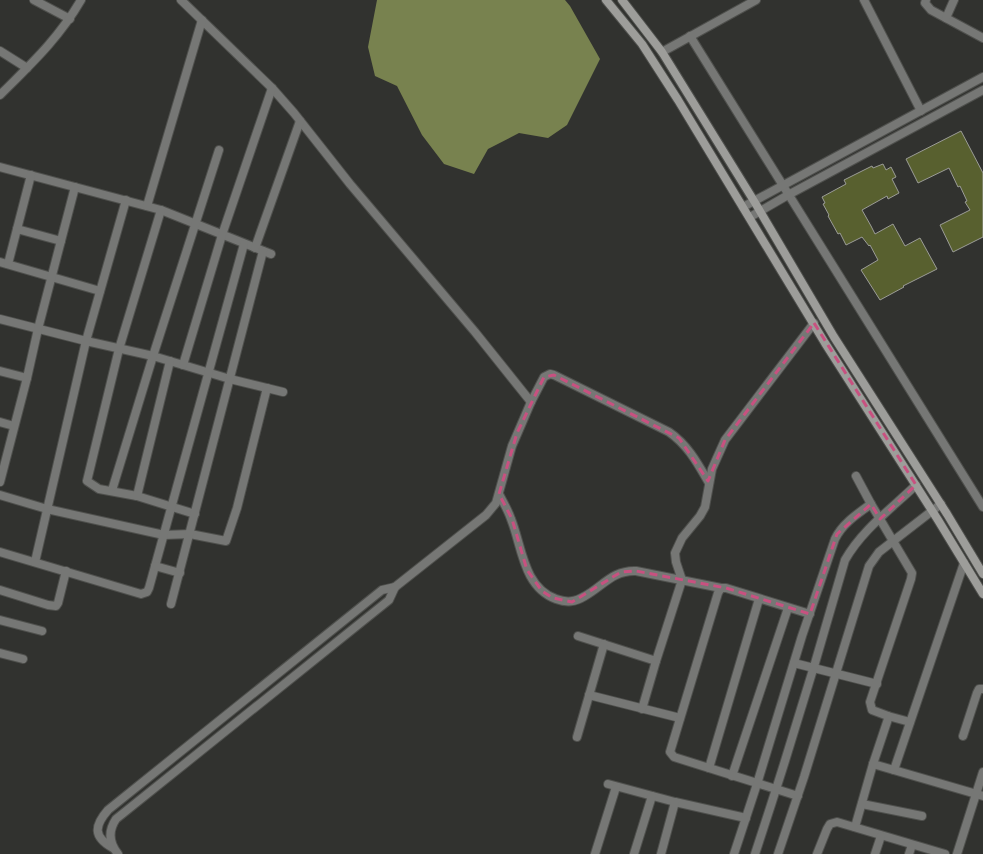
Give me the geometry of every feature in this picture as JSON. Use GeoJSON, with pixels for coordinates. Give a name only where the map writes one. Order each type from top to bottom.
{"type":"FeatureCollection","features":[{"type":"Feature","properties":{"kind":"main road"},"geometry":{"type":"LineString","coordinates":[[606,0],[642,44],[983,594]]}},
{"type":"Feature","properties":{"kind":"main road"},"geometry":{"type":"LineString","coordinates":[[622,0],[662,52],[754,201],[834,337],[941,504],[983,574]]}},
{"type":"Feature","properties":{"kind":"street"},"geometry":{"type":"LineString","coordinates":[[34,0],[70,19]]}},
{"type":"Feature","properties":{"kind":"street"},"geometry":{"type":"LineString","coordinates":[[0,95],[54,40],[70,19],[80,0]]}},
{"type":"Feature","properties":{"kind":"street"},"geometry":{"type":"LineString","coordinates":[[182,0],[272,88],[350,184],[475,332],[530,402]]}},
{"type":"Feature","properties":{"kind":"street"},"geometry":{"type":"LineString","coordinates":[[662,52],[756,0]]}},
{"type":"Feature","properties":{"kind":"street"},"geometry":{"type":"LineString","coordinates":[[864,0],[921,111]]}},
{"type":"Feature","properties":{"kind":"street"},"geometry":{"type":"LineString","coordinates":[[926,0],[925,2],[927,6],[983,38]]}},
{"type":"Feature","properties":{"kind":"street"},"geometry":{"type":"LineString","coordinates":[[946,18],[954,0]]}},
{"type":"Feature","properties":{"kind":"street"},"geometry":{"type":"LineString","coordinates":[[147,206],[202,20]]}},
{"type":"Feature","properties":{"kind":"street"},"geometry":{"type":"LineString","coordinates":[[690,36],[782,187],[983,507]]}},
{"type":"Feature","properties":{"kind":"street"},"geometry":{"type":"LineString","coordinates":[[0,51],[27,68]]}},
{"type":"Feature","properties":{"kind":"street"},"geometry":{"type":"LineString","coordinates":[[744,207],[983,77]]}},
{"type":"Feature","properties":{"kind":"street"},"geometry":{"type":"LineString","coordinates":[[183,365],[222,235],[272,88]]}},
{"type":"Feature","properties":{"kind":"street"},"geometry":{"type":"LineString","coordinates":[[750,217],[983,90]]}},
{"type":"Feature","properties":{"kind":"street"},"geometry":{"type":"LineString","coordinates":[[255,248],[300,121]]}},
{"type":"Feature","properties":{"kind":"street"},"geometry":{"type":"LineString","coordinates":[[113,487],[219,150]]}},
{"type":"Feature","properties":{"kind":"street"},"geometry":{"type":"LineString","coordinates":[[0,168],[161,210],[267,253],[230,379],[171,604]]}},
{"type":"Feature","properties":{"kind":"street"},"geometry":{"type":"LineString","coordinates":[[31,175],[17,229],[4,263],[100,291]]}},
{"type":"Feature","properties":{"kind":"street"},"geometry":{"type":"LineString","coordinates":[[0,482],[2,465],[27,378],[60,241],[75,187]]}},
{"type":"Feature","properties":{"kind":"street"},"geometry":{"type":"LineString","coordinates":[[35,562],[86,341],[126,200]]}},
{"type":"Feature","properties":{"kind":"street"},"geometry":{"type":"LineString","coordinates":[[161,210],[119,349],[87,481],[99,489],[136,496],[171,508],[195,514]]}},
{"type":"Feature","properties":{"kind":"street"},"geometry":{"type":"LineString","coordinates":[[17,229],[60,241]]}},
{"type":"Feature","properties":{"kind":"street"},"geometry":{"type":"LineString","coordinates":[[0,552],[141,594],[147,592],[244,244]]}},
{"type":"Feature","properties":{"kind":"street"},"geometry":{"type":"LineString","coordinates":[[0,319],[153,356],[230,379],[283,392]]}},
{"type":"Feature","properties":{"kind":"street"},"geometry":{"type":"LineString","coordinates":[[642,709],[682,580],[676,562],[676,553],[682,538],[700,516],[705,507],[712,469],[726,440],[814,323]]}},
{"type":"Feature","properties":{"kind":"street"},"geometry":{"type":"LineString","coordinates":[[136,496],[170,361]]}},
{"type":"Feature","properties":{"kind":"street"},"geometry":{"type":"LineString","coordinates":[[0,371],[27,378]]}},
{"type":"Feature","properties":{"kind":"street"},"geometry":{"type":"LineString","coordinates":[[115,851],[104,843],[97,831],[98,825],[108,810],[382,590],[395,587],[486,515],[496,503],[512,446],[530,402],[544,377],[550,374],[554,375],[679,438],[686,446],[709,483]]}},
{"type":"Feature","properties":{"kind":"street"},"geometry":{"type":"LineString","coordinates":[[0,495],[47,509],[164,535],[190,534],[226,541],[237,508],[268,388]]}},
{"type":"Feature","properties":{"kind":"street"},"geometry":{"type":"LineString","coordinates":[[0,422],[14,426]]}},
{"type":"Feature","properties":{"kind":"street"},"geometry":{"type":"LineString","coordinates":[[856,476],[912,573],[912,579],[870,702],[870,707],[872,710],[910,722]]}},
{"type":"Feature","properties":{"kind":"street"},"geometry":{"type":"LineString","coordinates":[[755,854],[814,668],[845,560],[861,537],[916,486]]}},
{"type":"Feature","properties":{"kind":"street"},"geometry":{"type":"LineString","coordinates":[[499,494],[512,519],[527,570],[542,591],[553,598],[572,602],[578,600],[586,596],[612,576],[628,570],[726,588],[810,614]]}},
{"type":"Feature","properties":{"kind":"street"},"geometry":{"type":"LineString","coordinates":[[737,853],[746,818],[794,663],[837,534],[849,520],[871,504]]}},
{"type":"Feature","properties":{"kind":"street"},"geometry":{"type":"LineString","coordinates":[[778,854],[798,796],[869,566],[878,552],[941,504]]}},
{"type":"Feature","properties":{"kind":"street"},"geometry":{"type":"LineString","coordinates":[[894,770],[964,563]]}},
{"type":"Feature","properties":{"kind":"street"},"geometry":{"type":"LineString","coordinates":[[155,566],[180,573]]}},
{"type":"Feature","properties":{"kind":"street"},"geometry":{"type":"LineString","coordinates":[[0,590],[48,605],[56,606],[66,571]]}},
{"type":"Feature","properties":{"kind":"street"},"geometry":{"type":"LineString","coordinates":[[115,851],[110,836],[112,825],[116,819],[389,600],[395,587]]}},
{"type":"Feature","properties":{"kind":"street"},"geometry":{"type":"LineString","coordinates":[[721,588],[718,593],[670,752],[674,757],[798,796]]}},
{"type":"Feature","properties":{"kind":"street"},"geometry":{"type":"LineString","coordinates":[[709,768],[759,598]]}},
{"type":"Feature","properties":{"kind":"street"},"geometry":{"type":"LineString","coordinates":[[732,776],[788,608]]}},
{"type":"Feature","properties":{"kind":"street"},"geometry":{"type":"LineString","coordinates":[[0,620],[42,631]]}},
{"type":"Feature","properties":{"kind":"street"},"geometry":{"type":"LineString","coordinates":[[578,636],[656,661]]}},
{"type":"Feature","properties":{"kind":"street"},"geometry":{"type":"LineString","coordinates":[[576,737],[604,644]]}},
{"type":"Feature","properties":{"kind":"street"},"geometry":{"type":"LineString","coordinates":[[0,653],[23,659]]}},
{"type":"Feature","properties":{"kind":"street"},"geometry":{"type":"LineString","coordinates":[[794,663],[877,684]]}},
{"type":"Feature","properties":{"kind":"street"},"geometry":{"type":"LineString","coordinates":[[963,736],[977,693],[980,689],[983,689]]}},
{"type":"Feature","properties":{"kind":"street"},"geometry":{"type":"LineString","coordinates":[[589,694],[680,718]]}},
{"type":"Feature","properties":{"kind":"street"},"geometry":{"type":"LineString","coordinates":[[855,827],[888,716]]}},
{"type":"Feature","properties":{"kind":"street"},"geometry":{"type":"LineString","coordinates":[[874,764],[979,795]]}},
{"type":"Feature","properties":{"kind":"street"},"geometry":{"type":"LineString","coordinates":[[957,854],[979,795],[983,772]]}},
{"type":"Feature","properties":{"kind":"street"},"geometry":{"type":"LineString","coordinates":[[608,784],[675,802],[746,818]]}},
{"type":"Feature","properties":{"kind":"street"},"geometry":{"type":"LineString","coordinates":[[595,854],[616,787]]}},
{"type":"Feature","properties":{"kind":"street"},"geometry":{"type":"LineString","coordinates":[[634,854],[652,796]]}},
{"type":"Feature","properties":{"kind":"street"},"geometry":{"type":"LineString","coordinates":[[661,854],[675,802]]}},
{"type":"Feature","properties":{"kind":"street"},"geometry":{"type":"LineString","coordinates":[[862,804],[922,816]]}},
{"type":"Feature","properties":{"kind":"street"},"geometry":{"type":"LineString","coordinates":[[817,854],[826,829],[830,824],[837,822],[945,854]]}},
{"type":"Feature","properties":{"kind":"street"},"geometry":{"type":"LineString","coordinates":[[98,825],[112,825]]}},
{"type":"Feature","properties":{"kind":"street"},"geometry":{"type":"LineString","coordinates":[[875,854],[881,836]]}},
{"type":"Feature","properties":{"kind":"street"},"geometry":{"type":"LineString","coordinates":[[909,854],[912,845]]}},
{"type":"Feature","properties":{"kind":"highlighted area"},"geometry":{"type":"Polygon","coordinates":[[[814,323],[916,485],[880,519],[871,504],[837,534],[810,614],[726,588],[636,571],[621,572],[572,602],[553,598],[542,591],[527,570],[512,519],[499,494],[517,433],[544,377],[554,375],[679,438],[708,481],[725,440],[814,323]]]}},
{"type":"Feature","properties":{"kind":"shaded area"},"geometry":{"type":"Polygon","coordinates":[[[377,0],[565,0],[570,6],[600,59],[567,125],[548,138],[519,133],[488,149],[474,174],[444,164],[422,135],[397,86],[375,76],[368,47],[377,0]]]}},
{"type":"Feature","properties":{"kind":"building"},"geometry":{"type":"Polygon","coordinates":[[[961,131],[983,173],[983,237],[953,252],[940,225],[970,210],[965,202],[967,201],[960,186],[958,187],[949,168],[918,183],[906,159],[961,131]]]}},
{"type":"Feature","properties":{"kind":"building"},"geometry":{"type":"Polygon","coordinates":[[[883,164],[886,170],[891,167],[896,177],[892,179],[899,193],[888,199],[887,196],[862,210],[875,234],[893,224],[905,246],[920,238],[937,269],[903,286],[904,287],[880,300],[861,270],[878,260],[870,245],[869,246],[862,237],[846,245],[840,233],[838,234],[828,216],[829,215],[823,204],[825,203],[822,197],[846,184],[844,180],[872,166],[873,168],[883,164]]]}}]}
